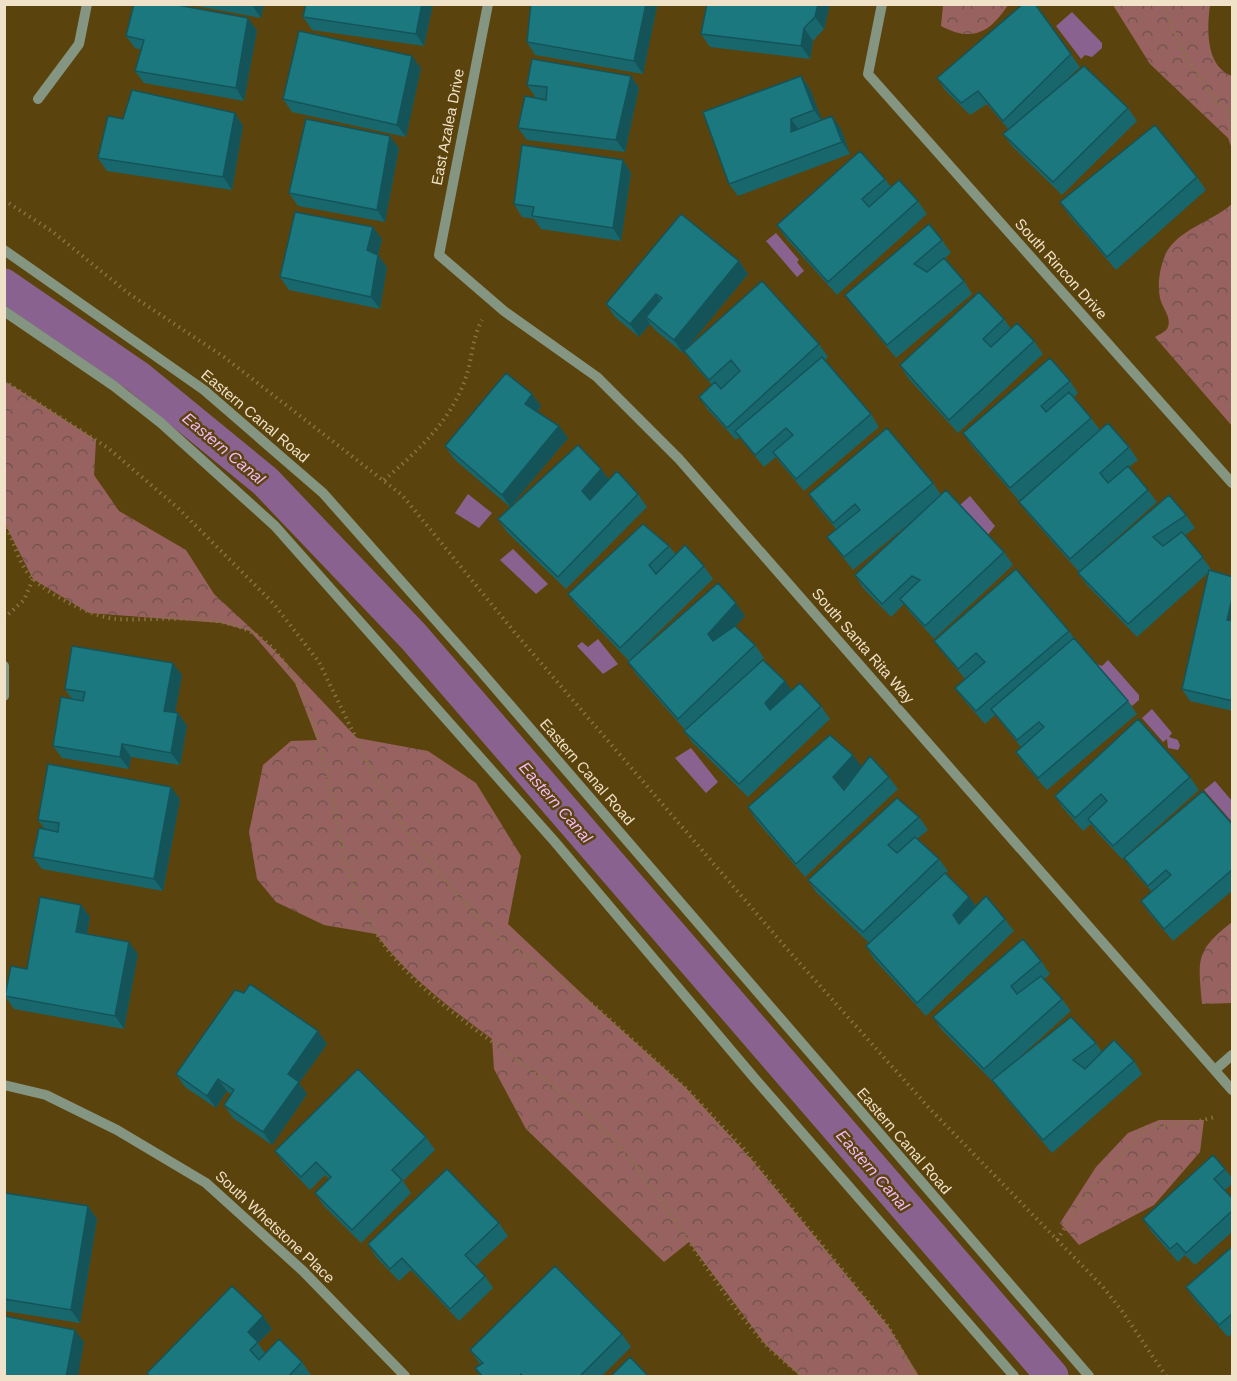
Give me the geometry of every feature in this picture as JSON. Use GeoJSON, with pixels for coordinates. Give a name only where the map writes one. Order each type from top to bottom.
{"type":"FeatureCollection","features":[{"type":"Feature","properties":{"kind":"street"},"geometry":{"type":"LineString","coordinates":[[38,99],[79,44],[87,4]]}},
{"type":"Feature","properties":{"kind":"street","name":"East Azalea Drive"},"geometry":{"type":"LineString","coordinates":[[439,255],[488,4]]}},
{"type":"Feature","properties":{"kind":"street","name":"South Rincon Drive"},"geometry":{"type":"LineString","coordinates":[[882,4],[868,74],[1233,483]]}},
{"type":"Feature","properties":{"kind":"street","name":"Eastern Canal Road"},"geometry":{"type":"LineString","coordinates":[[4,250],[204,390],[323,493],[478,668],[1089,1377]]}},
{"type":"Feature","properties":{"kind":"street","name":"South Santa Rita Way"},"geometry":{"type":"LineString","coordinates":[[439,255],[493,302],[597,376],[680,459],[1233,1090]]}},
{"type":"Feature","properties":{"kind":"street"},"geometry":{"type":"LineString","coordinates":[[4,311],[124,394],[211,467],[275,525],[555,842],[756,1080],[1014,1377]]}},
{"type":"Feature","properties":{"kind":"street"},"geometry":{"type":"LineString","coordinates":[[4,666],[4,696]]}},
{"type":"Feature","properties":{"kind":"street"},"geometry":{"type":"LineString","coordinates":[[1215,1070],[1233,1055]]}},
{"type":"Feature","properties":{"kind":"street","name":"South Whetstone Place"},"geometry":{"type":"LineString","coordinates":[[4,1085],[56,1100],[117,1130],[206,1183],[303,1271],[405,1377]]}},
{"type":"Feature","properties":{"kind":"path"},"geometry":{"type":"LineString","coordinates":[[1163,4],[1191,68],[1210,95],[1233,116]]}},
{"type":"Feature","properties":{"kind":"path"},"geometry":{"type":"LineString","coordinates":[[4,200],[53,232],[128,293],[224,357],[402,495],[516,634],[788,950],[930,1109],[1057,1240],[1122,1311],[1167,1377]]}},
{"type":"Feature","properties":{"kind":"path"},"geometry":{"type":"LineString","coordinates":[[384,480],[411,457],[443,421],[466,376],[479,325],[493,302]]}},
{"type":"Feature","properties":{"kind":"path"},"geometry":{"type":"LineString","coordinates":[[4,381],[108,448],[178,508],[273,603],[320,662],[371,769],[406,830],[452,889],[489,929],[596,1007],[686,1088],[744,1149],[888,1326],[916,1377]]}},
{"type":"Feature","properties":{"kind":"path"},"geometry":{"type":"LineString","coordinates":[[4,522],[25,568],[33,579],[89,613],[115,618],[176,618],[221,623],[250,632],[272,648],[295,683],[311,720],[353,886],[376,934],[390,953],[434,997],[546,1079],[599,1125],[639,1172],[765,1344],[803,1377]]}},
{"type":"Feature","properties":{"kind":"path"},"geometry":{"type":"LineString","coordinates":[[4,618],[24,600],[33,579]]}},
{"type":"Feature","properties":{"kind":"path"},"geometry":{"type":"LineString","coordinates":[[1057,1240],[1084,1198],[1147,1127],[1215,1117]]}},
{"type":"Feature","properties":{"kind":"green space"},"geometry":{"type":"Polygon","coordinates":[[[943,4],[1008,5],[987,28],[972,34],[962,34],[941,26],[943,4]]]}},
{"type":"Feature","properties":{"kind":"green space"},"geometry":{"type":"Polygon","coordinates":[[[1113,5],[1210,5],[1208,24],[1212,55],[1223,71],[1232,76],[1232,149],[1228,138],[1150,64],[1113,5]]]}},
{"type":"Feature","properties":{"kind":"green space"},"geometry":{"type":"Polygon","coordinates":[[[1232,204],[1232,426],[1155,337],[1166,330],[1169,325],[1160,298],[1159,287],[1166,253],[1188,231],[1232,204]]]}},
{"type":"Feature","properties":{"kind":"green space"},"geometry":{"type":"Polygon","coordinates":[[[5,381],[96,440],[94,475],[119,511],[186,550],[214,594],[272,648],[357,738],[428,751],[476,783],[521,856],[508,924],[686,1088],[752,1160],[888,1326],[919,1376],[800,1376],[765,1344],[689,1242],[664,1262],[526,1129],[494,1069],[492,1039],[415,978],[376,934],[324,925],[276,902],[257,879],[249,832],[263,765],[291,741],[317,740],[295,683],[250,631],[221,623],[89,613],[33,579],[5,524],[5,381]]]}},
{"type":"Feature","properties":{"kind":"green space"},"geometry":{"type":"Polygon","coordinates":[[[1232,922],[1232,1003],[1202,1004],[1200,966],[1202,957],[1211,941],[1232,922]]]}},
{"type":"Feature","properties":{"kind":"green space"},"geometry":{"type":"Polygon","coordinates":[[[1159,1120],[1204,1120],[1200,1152],[1154,1205],[1079,1245],[1060,1223],[1096,1167],[1128,1133],[1159,1120]]]}},
{"type":"Feature","properties":{"kind":"shaded area"},"geometry":{"type":"Polygon","coordinates":[[[1072,12],[1102,43],[1102,48],[1092,57],[1085,55],[1081,59],[1056,26],[1072,12]]]}},
{"type":"Feature","properties":{"kind":"shaded area"},"geometry":{"type":"Polygon","coordinates":[[[776,233],[799,260],[797,262],[804,271],[797,277],[766,241],[776,233]]]}},
{"type":"Feature","properties":{"kind":"shaded area"},"geometry":{"type":"Polygon","coordinates":[[[468,494],[492,513],[479,528],[455,513],[468,494]]]}},
{"type":"Feature","properties":{"kind":"shaded area"},"geometry":{"type":"Polygon","coordinates":[[[970,496],[995,526],[987,536],[960,505],[970,496]]]}},
{"type":"Feature","properties":{"kind":"shaded area"},"geometry":{"type":"Polygon","coordinates":[[[513,549],[548,584],[536,594],[500,560],[513,549]]]}},
{"type":"Feature","properties":{"kind":"shaded area"},"geometry":{"type":"Polygon","coordinates":[[[598,639],[618,664],[603,674],[577,646],[582,642],[588,647],[598,639]]]}},
{"type":"Feature","properties":{"kind":"shaded area"},"geometry":{"type":"Polygon","coordinates":[[[1108,660],[1139,695],[1139,700],[1132,706],[1096,664],[1102,666],[1108,660]]]}},
{"type":"Feature","properties":{"kind":"shaded area"},"geometry":{"type":"Polygon","coordinates":[[[1152,709],[1172,733],[1169,737],[1178,740],[1180,746],[1178,750],[1168,748],[1167,739],[1163,742],[1142,718],[1152,709]]]}},
{"type":"Feature","properties":{"kind":"shaded area"},"geometry":{"type":"Polygon","coordinates":[[[691,748],[718,782],[706,793],[675,758],[691,748]]]}},
{"type":"Feature","properties":{"kind":"shaded area"},"geometry":{"type":"Polygon","coordinates":[[[1215,781],[1232,801],[1232,822],[1204,790],[1215,781]]]}},
{"type":"Feature","properties":{"kind":"building"},"geometry":{"type":"Polygon","coordinates":[[[134,4],[172,4],[248,18],[236,88],[135,71],[144,40],[126,36],[134,4]]]}},
{"type":"Feature","properties":{"kind":"building"},"geometry":{"type":"Polygon","coordinates":[[[306,4],[422,4],[416,34],[303,17],[306,4]]]}},
{"type":"Feature","properties":{"kind":"building"},"geometry":{"type":"Polygon","coordinates":[[[531,4],[646,4],[634,61],[527,42],[531,4]]]}},
{"type":"Feature","properties":{"kind":"building"},"geometry":{"type":"Polygon","coordinates":[[[707,4],[818,4],[815,17],[804,28],[801,46],[701,34],[707,4]]]}},
{"type":"Feature","properties":{"kind":"building"},"geometry":{"type":"Polygon","coordinates":[[[1023,4],[1035,4],[1071,54],[1003,121],[978,91],[961,103],[937,78],[1023,4]]]}},
{"type":"Feature","properties":{"kind":"building"},"geometry":{"type":"Polygon","coordinates":[[[299,31],[412,56],[397,125],[283,99],[299,31]]]}},
{"type":"Feature","properties":{"kind":"building"},"geometry":{"type":"Polygon","coordinates":[[[532,59],[631,76],[616,140],[518,128],[525,96],[546,100],[547,87],[527,85],[532,59]]]}},
{"type":"Feature","properties":{"kind":"building"},"geometry":{"type":"Polygon","coordinates":[[[1084,66],[1128,108],[1053,182],[1003,134],[1084,66]]]}},
{"type":"Feature","properties":{"kind":"building"},"geometry":{"type":"Polygon","coordinates":[[[801,76],[814,110],[791,119],[791,132],[832,116],[842,142],[729,184],[703,112],[801,76]]]}},
{"type":"Feature","properties":{"kind":"building"},"geometry":{"type":"Polygon","coordinates":[[[132,90],[235,113],[223,177],[98,158],[108,116],[123,119],[132,90]]]}},
{"type":"Feature","properties":{"kind":"building"},"geometry":{"type":"Polygon","coordinates":[[[306,119],[390,136],[377,210],[289,193],[306,119]]]}},
{"type":"Feature","properties":{"kind":"building"},"geometry":{"type":"Polygon","coordinates":[[[1155,125],[1197,177],[1107,257],[1060,202],[1155,125]]]}},
{"type":"Feature","properties":{"kind":"building"},"geometry":{"type":"Polygon","coordinates":[[[522,145],[623,160],[613,228],[532,216],[534,207],[514,204],[522,145]]]}},
{"type":"Feature","properties":{"kind":"building"},"geometry":{"type":"Polygon","coordinates":[[[860,151],[885,179],[862,199],[869,207],[899,180],[918,201],[828,282],[777,225],[860,151]]]}},
{"type":"Feature","properties":{"kind":"building"},"geometry":{"type":"Polygon","coordinates":[[[295,212],[373,227],[367,250],[378,255],[371,297],[280,277],[295,212]]]}},
{"type":"Feature","properties":{"kind":"building"},"geometry":{"type":"Polygon","coordinates":[[[681,214],[739,261],[674,340],[646,317],[662,298],[656,294],[630,324],[606,304],[681,214]]]}},
{"type":"Feature","properties":{"kind":"building"},"geometry":{"type":"Polygon","coordinates":[[[929,224],[942,240],[914,264],[927,272],[944,258],[964,281],[887,345],[845,295],[929,224]]]}},
{"type":"Feature","properties":{"kind":"building"},"geometry":{"type":"Polygon","coordinates":[[[762,281],[819,344],[727,428],[699,397],[715,382],[721,389],[740,371],[731,360],[709,380],[684,351],[762,281]]]}},
{"type":"Feature","properties":{"kind":"building"},"geometry":{"type":"Polygon","coordinates":[[[979,292],[1004,319],[983,339],[991,347],[1017,323],[1034,341],[949,420],[900,365],[979,292]]]}},
{"type":"Feature","properties":{"kind":"building"},"geometry":{"type":"Polygon","coordinates":[[[822,357],[871,414],[796,479],[773,452],[793,435],[786,428],[755,455],[735,431],[822,357]]]}},
{"type":"Feature","properties":{"kind":"building"},"geometry":{"type":"Polygon","coordinates":[[[1050,358],[1070,381],[1041,406],[1046,412],[1069,392],[1091,418],[1010,488],[963,433],[1050,358]]]}},
{"type":"Feature","properties":{"kind":"building"},"geometry":{"type":"Polygon","coordinates":[[[506,373],[532,394],[525,404],[559,426],[502,495],[445,446],[506,373]]]}},
{"type":"Feature","properties":{"kind":"building"},"geometry":{"type":"Polygon","coordinates":[[[1108,423],[1129,447],[1100,473],[1108,483],[1128,466],[1148,490],[1070,559],[1019,502],[1108,423]]]}},
{"type":"Feature","properties":{"kind":"building"},"geometry":{"type":"Polygon","coordinates":[[[887,428],[933,483],[844,557],[827,537],[860,510],[855,504],[833,523],[809,494],[887,428]]]}},
{"type":"Feature","properties":{"kind":"building"},"geometry":{"type":"Polygon","coordinates":[[[578,445],[601,469],[582,491],[590,500],[617,471],[638,494],[558,577],[498,519],[578,445]]]}},
{"type":"Feature","properties":{"kind":"building"},"geometry":{"type":"Polygon","coordinates":[[[946,490],[1004,552],[925,626],[900,599],[920,580],[912,576],[882,604],[855,575],[946,490]]]}},
{"type":"Feature","properties":{"kind":"building"},"geometry":{"type":"Polygon","coordinates":[[[1169,495],[1186,515],[1153,537],[1163,546],[1182,532],[1203,557],[1128,624],[1078,573],[1169,495]]]}},
{"type":"Feature","properties":{"kind":"building"},"geometry":{"type":"Polygon","coordinates":[[[643,524],[669,546],[649,565],[656,574],[685,545],[704,566],[620,648],[568,594],[643,524]]]}},
{"type":"Feature","properties":{"kind":"building"},"geometry":{"type":"Polygon","coordinates":[[[1016,569],[1069,631],[976,711],[955,688],[985,662],[976,653],[958,669],[934,641],[1016,569]]]}},
{"type":"Feature","properties":{"kind":"building"},"geometry":{"type":"Polygon","coordinates":[[[1209,570],[1233,577],[1233,595],[1227,620],[1233,621],[1233,701],[1182,689],[1209,570]]]}},
{"type":"Feature","properties":{"kind":"building"},"geometry":{"type":"Polygon","coordinates":[[[718,583],[736,603],[708,634],[713,641],[735,626],[755,645],[678,719],[628,662],[718,583]]]}},
{"type":"Feature","properties":{"kind":"building"},"geometry":{"type":"Polygon","coordinates":[[[1074,638],[1128,701],[1038,778],[1016,752],[1044,727],[1039,722],[1017,740],[991,709],[1074,638]]]}},
{"type":"Feature","properties":{"kind":"building"},"geometry":{"type":"Polygon","coordinates":[[[72,646],[173,663],[164,711],[178,713],[171,753],[122,744],[120,757],[53,746],[61,697],[83,701],[85,692],[65,689],[72,646]]]}},
{"type":"Feature","properties":{"kind":"building"},"geometry":{"type":"Polygon","coordinates":[[[763,660],[785,681],[765,703],[770,710],[800,683],[821,706],[739,784],[684,731],[763,660]]]}},
{"type":"Feature","properties":{"kind":"building"},"geometry":{"type":"Polygon","coordinates":[[[1138,719],[1190,777],[1113,846],[1088,819],[1107,801],[1101,794],[1075,818],[1055,796],[1138,719]]]}},
{"type":"Feature","properties":{"kind":"building"},"geometry":{"type":"Polygon","coordinates":[[[830,735],[853,755],[833,777],[844,790],[870,756],[889,777],[796,864],[748,807],[830,735]]]}},
{"type":"Feature","properties":{"kind":"building"},"geometry":{"type":"Polygon","coordinates":[[[48,764],[171,787],[154,879],[33,857],[39,828],[58,832],[59,823],[38,820],[48,764]]]}},
{"type":"Feature","properties":{"kind":"building"},"geometry":{"type":"Polygon","coordinates":[[[1203,791],[1233,825],[1233,869],[1164,929],[1141,901],[1171,875],[1166,870],[1148,886],[1124,858],[1203,791]]]}},
{"type":"Feature","properties":{"kind":"building"},"geometry":{"type":"Polygon","coordinates":[[[897,798],[919,817],[888,845],[897,853],[915,837],[939,859],[863,932],[808,880],[897,798]]]}},
{"type":"Feature","properties":{"kind":"building"},"geometry":{"type":"Polygon","coordinates":[[[945,873],[969,897],[953,915],[959,924],[986,896],[1005,919],[917,1003],[866,946],[945,873]]]}},
{"type":"Feature","properties":{"kind":"building"},"geometry":{"type":"Polygon","coordinates":[[[40,897],[81,905],[76,932],[129,942],[115,1016],[5,996],[11,966],[27,969],[40,897]]]}},
{"type":"Feature","properties":{"kind":"building"},"geometry":{"type":"Polygon","coordinates":[[[1023,939],[1041,961],[1011,986],[1017,994],[1041,976],[1062,999],[984,1069],[933,1017],[1023,939]]]}},
{"type":"Feature","properties":{"kind":"building"},"geometry":{"type":"Polygon","coordinates":[[[250,984],[318,1031],[288,1074],[299,1082],[263,1132],[224,1105],[234,1090],[218,1079],[207,1096],[176,1074],[235,990],[244,993],[250,984]]]}},
{"type":"Feature","properties":{"kind":"building"},"geometry":{"type":"Polygon","coordinates":[[[1071,1017],[1096,1043],[1073,1060],[1085,1069],[1114,1040],[1134,1061],[1043,1140],[992,1080],[1071,1017]]]}},
{"type":"Feature","properties":{"kind":"building"},"geometry":{"type":"Polygon","coordinates":[[[358,1069],[426,1137],[392,1170],[402,1180],[352,1230],[315,1193],[331,1177],[316,1162],[301,1177],[275,1151],[358,1069]]]}},
{"type":"Feature","properties":{"kind":"building"},"geometry":{"type":"Polygon","coordinates":[[[1213,1155],[1225,1169],[1214,1179],[1233,1199],[1233,1210],[1186,1253],[1177,1243],[1170,1249],[1143,1219],[1213,1155]]]}},
{"type":"Feature","properties":{"kind":"building"},"geometry":{"type":"Polygon","coordinates":[[[447,1169],[499,1223],[465,1255],[485,1276],[450,1309],[402,1258],[390,1269],[368,1244],[447,1169]]]}},
{"type":"Feature","properties":{"kind":"building"},"geometry":{"type":"Polygon","coordinates":[[[4,1193],[88,1206],[71,1310],[4,1299],[4,1193]]]}},
{"type":"Feature","properties":{"kind":"building"},"geometry":{"type":"Polygon","coordinates":[[[1233,1246],[1233,1313],[1219,1325],[1186,1287],[1233,1246]]]}},
{"type":"Feature","properties":{"kind":"building"},"geometry":{"type":"Polygon","coordinates":[[[555,1266],[622,1334],[579,1377],[523,1377],[521,1374],[519,1377],[483,1377],[475,1368],[483,1363],[470,1350],[555,1266]]]}},
{"type":"Feature","properties":{"kind":"building"},"geometry":{"type":"Polygon","coordinates":[[[232,1286],[263,1316],[248,1332],[258,1342],[250,1350],[259,1360],[279,1339],[302,1362],[288,1377],[151,1377],[147,1373],[232,1286]]]}},
{"type":"Feature","properties":{"kind":"building"},"geometry":{"type":"Polygon","coordinates":[[[4,1316],[75,1330],[66,1377],[4,1377],[4,1316]]]}},
{"type":"Feature","properties":{"kind":"building"},"geometry":{"type":"Polygon","coordinates":[[[630,1357],[649,1377],[610,1377],[630,1357]]]}},
{"type":"Feature","properties":{"kind":"waterway","name":"Eastern Canal"},"geometry":{"type":"LineString","coordinates":[[4,285],[138,377],[265,481],[413,636],[1052,1376]]}}]}
